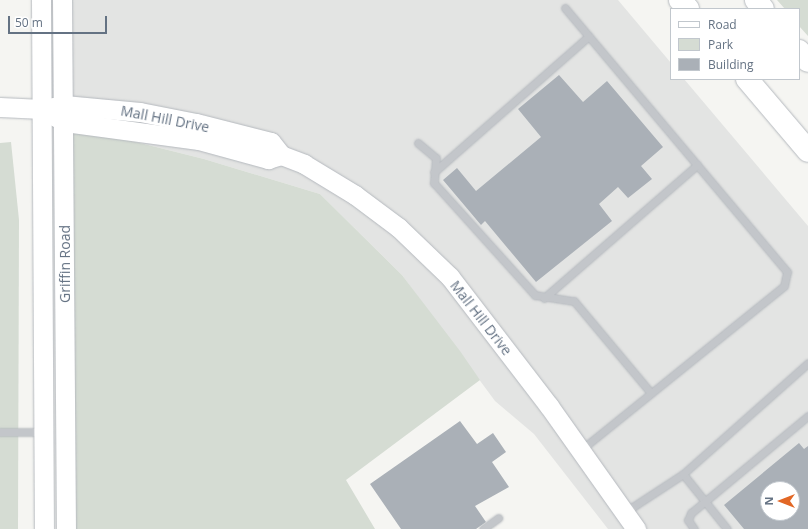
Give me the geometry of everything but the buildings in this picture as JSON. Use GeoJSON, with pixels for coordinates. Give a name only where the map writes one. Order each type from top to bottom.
{"type":"FeatureCollection","features":[{"type":"Feature","properties":{"kind":"highway"},"geometry":{"type":"LineString","coordinates":[[680,0],[687,8]]}},
{"type":"Feature","properties":{"kind":"highway"},"geometry":{"type":"LineString","coordinates":[[756,0],[762,8]]}},
{"type":"Feature","properties":{"kind":"highway"},"geometry":{"type":"LineString","coordinates":[[800,52],[808,61]]}},
{"type":"Feature","properties":{"kind":"highway"},"geometry":{"type":"LineString","coordinates":[[748,80],[808,150]]}},
{"type":"Feature","properties":{"kind":"street","name":"Griffin Road"},"geometry":{"type":"LineString","coordinates":[[41,0],[44,529]]}},
{"type":"Feature","properties":{"kind":"street","name":"Griffin Road"},"geometry":{"type":"LineString","coordinates":[[62,0],[66,529]]}},
{"type":"Feature","properties":{"kind":"street","name":"Mall Hill Drive"},"geometry":{"type":"LineString","coordinates":[[0,107],[42,109],[64,114],[176,118],[271,142],[281,155],[304,164],[340,184],[380,212],[419,246],[450,277],[476,309],[636,529]]}},
{"type":"Feature","properties":{"kind":"lane"},"geometry":{"type":"LineString","coordinates":[[565,8],[787,272],[784,286],[580,450]]}},
{"type":"Feature","properties":{"kind":"lane"},"geometry":{"type":"LineString","coordinates":[[434,172],[589,36]]}},
{"type":"Feature","properties":{"kind":"lane"},"geometry":{"type":"LineString","coordinates":[[418,143],[436,158],[434,183],[535,296],[574,301],[651,393]]}},
{"type":"Feature","properties":{"kind":"lane"},"geometry":{"type":"LineString","coordinates":[[544,298],[697,165]]}},
{"type":"Feature","properties":{"kind":"lane"},"geometry":{"type":"LineString","coordinates":[[624,512],[684,474],[808,363]]}},
{"type":"Feature","properties":{"kind":"lane"},"geometry":{"type":"LineString","coordinates":[[694,529],[688,520],[689,515],[808,416]]}},
{"type":"Feature","properties":{"kind":"lane"},"geometry":{"type":"LineString","coordinates":[[0,432],[44,432]]}},
{"type":"Feature","properties":{"kind":"lane"},"geometry":{"type":"LineString","coordinates":[[684,474],[727,529]]}},
{"type":"Feature","properties":{"kind":"lane"},"geometry":{"type":"LineString","coordinates":[[483,529],[498,518]]}},
{"type":"Feature","properties":{"kind":"shaded area"},"geometry":{"type":"Polygon","coordinates":[[[49,0],[55,0],[55,101],[49,101],[49,0]]]}},
{"type":"Feature","properties":{"kind":"shaded area"},"geometry":{"type":"Polygon","coordinates":[[[70,0],[618,0],[670,62],[670,80],[685,80],[808,226],[808,529],[646,529],[555,402],[345,180],[72,99],[70,0]]]}},
{"type":"Feature","properties":{"kind":"shaded area"},"geometry":{"type":"Polygon","coordinates":[[[96,132],[278,163],[301,170],[375,217],[444,281],[628,529],[608,529],[534,434],[495,401],[402,275],[320,194],[204,159],[96,132]]]}},
{"type":"Feature","properties":{"kind":"green space"},"geometry":{"type":"Polygon","coordinates":[[[777,0],[808,0],[808,36],[800,27],[800,8],[784,8],[777,0]]]}},
{"type":"Feature","properties":{"kind":"green space"},"geometry":{"type":"Polygon","coordinates":[[[73,130],[96,132],[204,159],[320,194],[402,275],[460,351],[480,380],[346,480],[375,529],[74,529],[73,130]]]}},
{"type":"Feature","properties":{"kind":"green space"},"geometry":{"type":"Polygon","coordinates":[[[11,142],[19,220],[18,529],[0,529],[0,143],[11,142]]]}}]}
